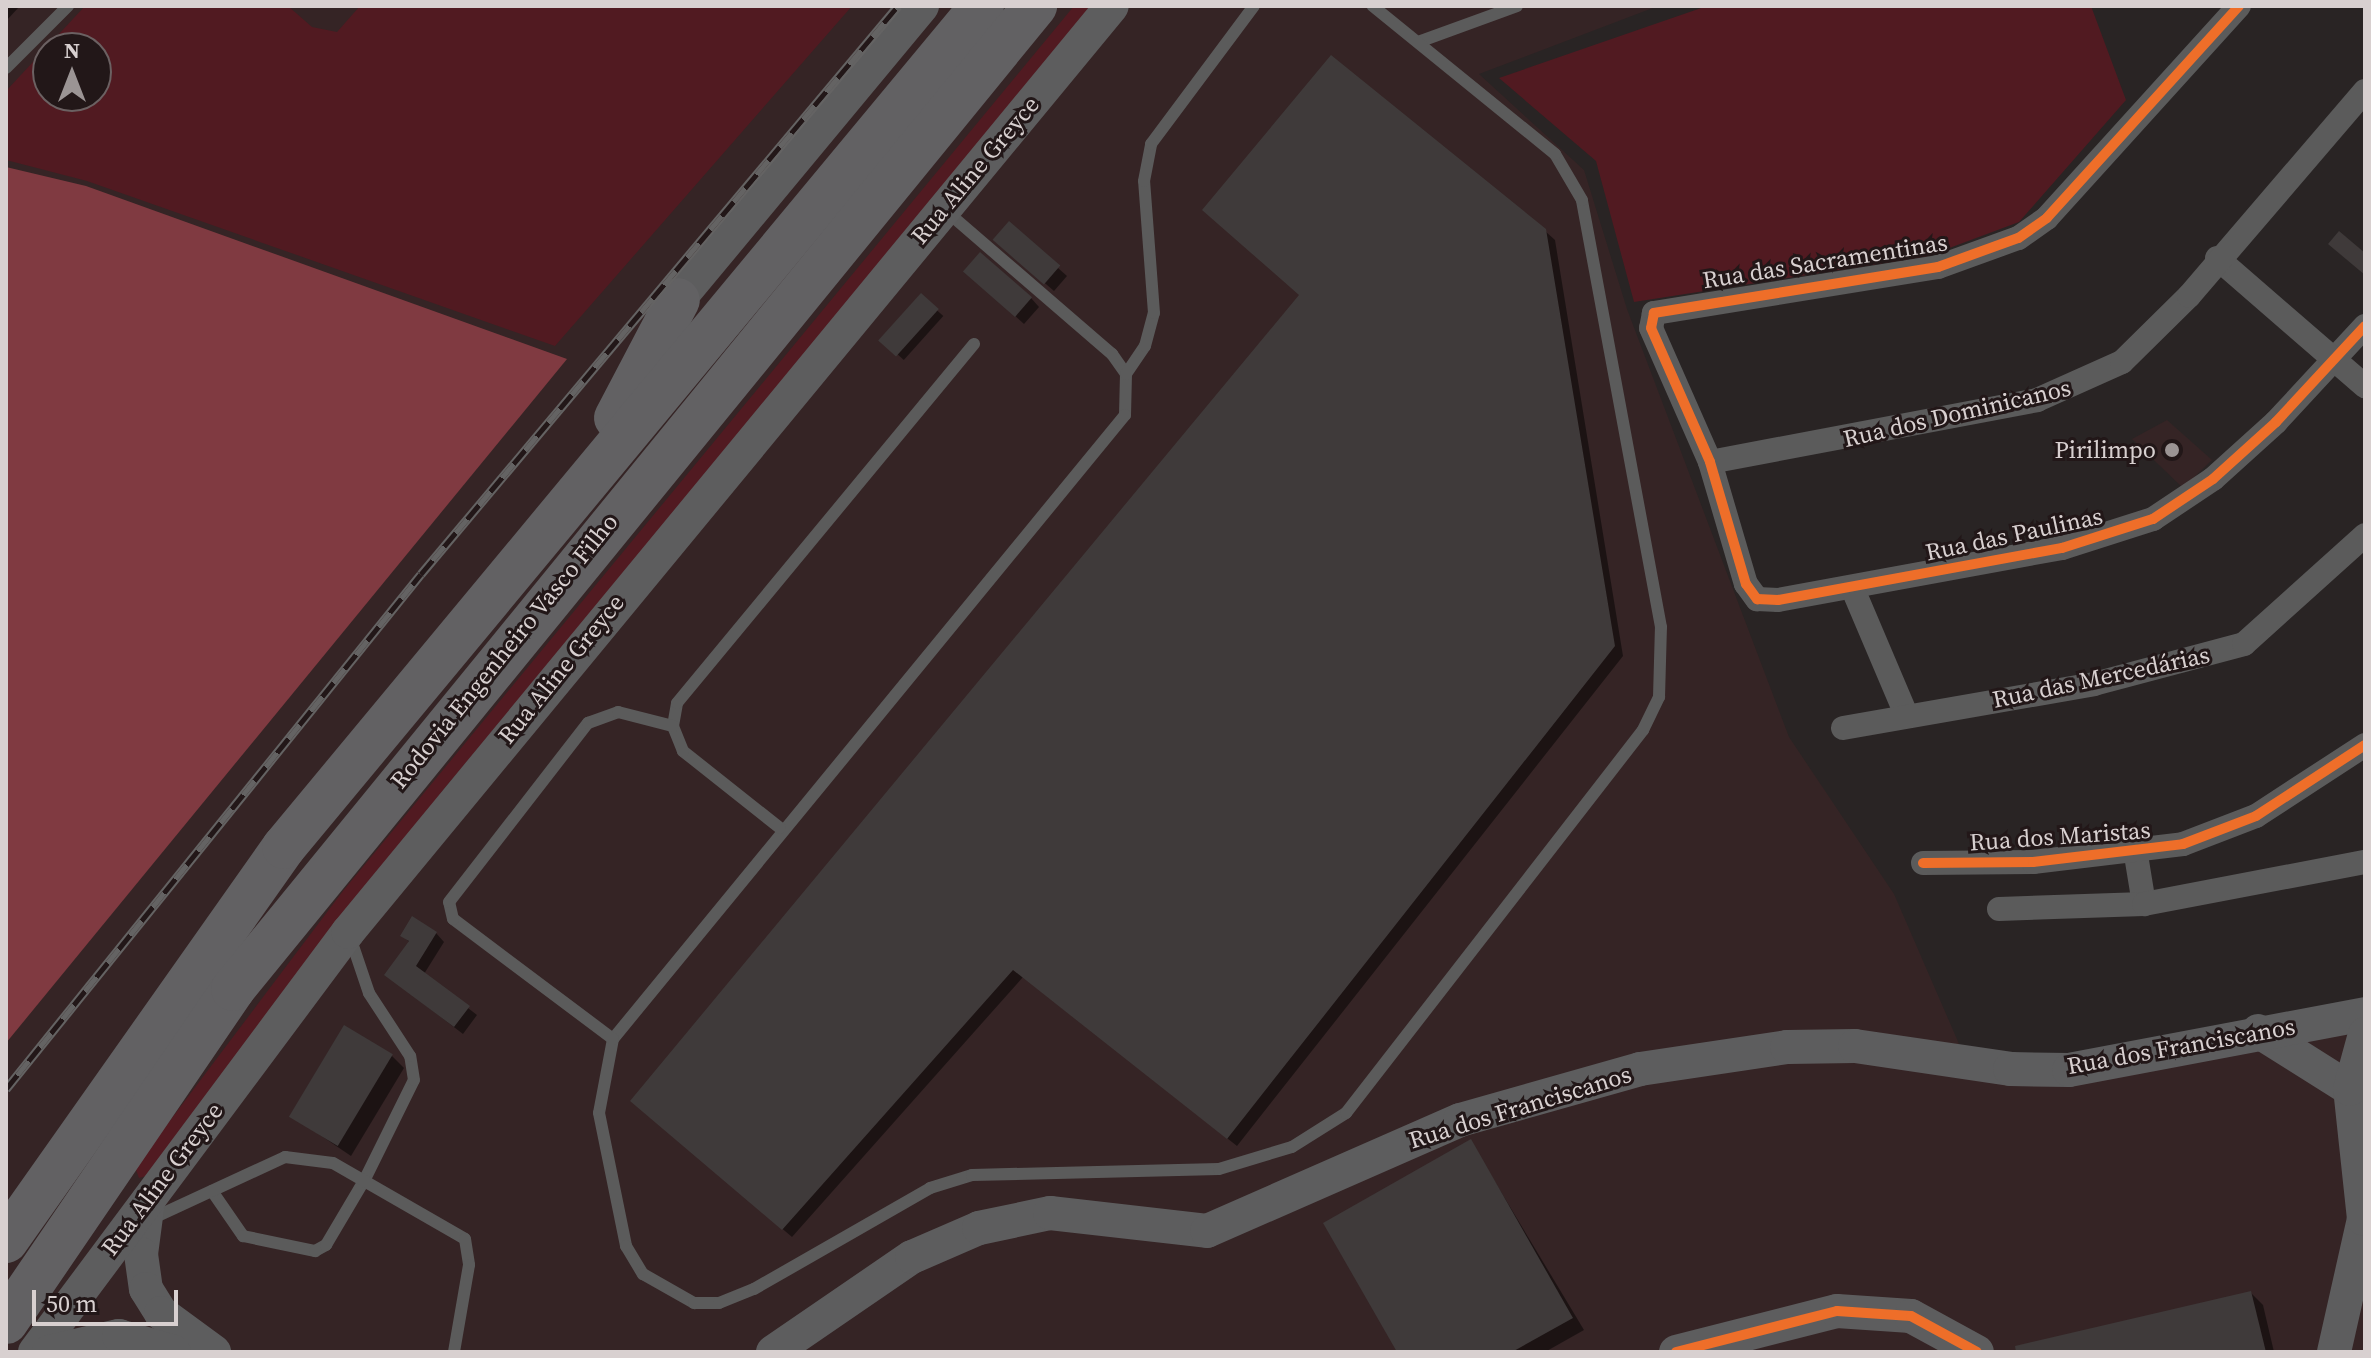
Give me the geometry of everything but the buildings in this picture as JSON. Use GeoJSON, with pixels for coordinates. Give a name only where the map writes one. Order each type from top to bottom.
{"type":"FeatureCollection","features":[{"type":"Feature","properties":{"kind":"highway","name":"Rodovia Engenheiro Vasco Filho"},"geometry":{"type":"LineString","coordinates":[[6,1241],[284,847],[982,6]]}},
{"type":"Feature","properties":{"kind":"highway","name":"Rodovia Engenheiro Vasco Filho"},"geometry":{"type":"LineString","coordinates":[[6,1322],[242,978],[1035,6]]}},
{"type":"Feature","properties":{"kind":"highway"},"geometry":{"type":"LineString","coordinates":[[563,509],[678,300]]}},
{"type":"Feature","properties":{"kind":"main road"},"geometry":{"type":"LineString","coordinates":[[678,300],[922,6]]}},
{"type":"Feature","properties":{"kind":"main road","name":"Rua Aline Greyce"},"geometry":{"type":"LineString","coordinates":[[35,1352],[147,1208],[348,932],[1112,6]]}},
{"type":"Feature","properties":{"kind":"main road","name":"Rua dos Franciscanos"},"geometry":{"type":"LineString","coordinates":[[773,1352],[912,1257],[979,1228],[1050,1213],[1207,1231],[1460,1120],[1640,1069],[1787,1047],[1855,1046],[2010,1069],[2069,1070],[2258,1031],[2365,1014]]}},
{"type":"Feature","properties":{"kind":"main road"},"geometry":{"type":"LineString","coordinates":[[2258,1031],[2350,1089]]}},
{"type":"Feature","properties":{"kind":"main road"},"geometry":{"type":"LineString","coordinates":[[2334,1352],[2364,1219],[2350,1089],[2365,1034]]}},
{"type":"Feature","properties":{"kind":"main road"},"geometry":{"type":"LineString","coordinates":[[147,1208],[141,1267],[152,1301],[214,1352]]}},
{"type":"Feature","properties":{"kind":"main road"},"geometry":{"type":"LineString","coordinates":[[1676,1352],[1769,1323],[1870,1311],[1945,1328],[1977,1352]]}},
{"type":"Feature","properties":{"kind":"main road"},"geometry":{"type":"LineString","coordinates":[[49,1352],[119,1336],[174,1352]]}},
{"type":"Feature","properties":{"kind":"street","name":"Rua das Sacramentinas"},"geometry":{"type":"LineString","coordinates":[[1746,584],[1710,462],[1651,328],[1657,310],[1938,267],[2018,238],[2047,218],[2239,6]]}},
{"type":"Feature","properties":{"kind":"street","name":"Rua dos Dominicanos"},"geometry":{"type":"LineString","coordinates":[[1710,462],[1911,427],[2078,387],[2149,337],[2365,91]]}},
{"type":"Feature","properties":{"kind":"street"},"geometry":{"type":"LineString","coordinates":[[2217,258],[2365,386]]}},
{"type":"Feature","properties":{"kind":"street","name":"Rua das Paulinas"},"geometry":{"type":"LineString","coordinates":[[1746,584],[1761,600],[1852,587],[2062,548],[2153,519],[2213,479],[2335,360],[2365,326]]}},
{"type":"Feature","properties":{"kind":"street","name":"Rua das Mercedárias"},"geometry":{"type":"LineString","coordinates":[[1843,728],[1906,714],[2094,684],[2244,644],[2365,535]]}},
{"type":"Feature","properties":{"kind":"street"},"geometry":{"type":"LineString","coordinates":[[1852,587],[1906,714]]}},
{"type":"Feature","properties":{"kind":"street","name":"Rua dos Maristas"},"geometry":{"type":"LineString","coordinates":[[1923,863],[2033,862],[2136,855],[2256,816],[2365,745]]}},
{"type":"Feature","properties":{"kind":"street"},"geometry":{"type":"LineString","coordinates":[[2136,855],[2144,904]]}},
{"type":"Feature","properties":{"kind":"street"},"geometry":{"type":"LineString","coordinates":[[2033,862],[2035,906]]}},
{"type":"Feature","properties":{"kind":"street"},"geometry":{"type":"LineString","coordinates":[[1999,909],[2144,904],[2365,862]]}},
{"type":"Feature","properties":{"kind":"lane"},"geometry":{"type":"LineString","coordinates":[[6,68],[68,6]]}},
{"type":"Feature","properties":{"kind":"lane"},"geometry":{"type":"LineString","coordinates":[[1254,6],[1151,144],[1144,181],[1154,313],[1145,346],[1126,374],[1125,415],[1081,474],[780,828],[613,1039],[599,1113],[626,1246],[643,1274],[694,1303],[719,1303],[754,1289],[930,1188],[972,1175],[1219,1169],[1292,1147],[1356,1101],[1609,781],[1648,719],[1665,666],[1582,200],[1555,154],[1421,41],[1373,6]]}},
{"type":"Feature","properties":{"kind":"lane"},"geometry":{"type":"LineString","coordinates":[[1421,41],[1517,6]]}},
{"type":"Feature","properties":{"kind":"lane"},"geometry":{"type":"LineString","coordinates":[[943,208],[1126,374]]}},
{"type":"Feature","properties":{"kind":"lane"},"geometry":{"type":"LineString","coordinates":[[780,828],[683,751],[673,726],[689,680],[974,344]]}},
{"type":"Feature","properties":{"kind":"lane"},"geometry":{"type":"LineString","coordinates":[[613,1039],[453,919],[449,902],[588,723],[618,712],[673,726]]}},
{"type":"Feature","properties":{"kind":"lane"},"geometry":{"type":"LineString","coordinates":[[212,1191],[243,1236],[315,1251],[326,1245],[365,1179],[414,1080],[410,1056],[375,1004],[348,932]]}},
{"type":"Feature","properties":{"kind":"lane"},"geometry":{"type":"LineString","coordinates":[[147,1208],[212,1191],[302,1155],[365,1179],[465,1239],[469,1265],[454,1352]]}},
{"type":"Feature","properties":{"kind":"shaded area"},"geometry":{"type":"Polygon","coordinates":[[[6,6],[1658,6],[1479,74],[1584,170],[1627,309],[1789,737],[1894,894],[1963,1053],[2069,1061],[2365,1018],[2365,1352],[6,1352],[6,6]]]}},
{"type":"Feature","properties":{"kind":"shaded area"},"geometry":{"type":"Polygon","coordinates":[[[85,6],[288,6],[312,27],[337,32],[360,6],[852,6],[555,346],[87,181],[6,160],[6,91],[32,63],[32,112],[112,112],[112,32],[61,32],[85,6]]]}},
{"type":"Feature","properties":{"kind":"shaded area"},"geometry":{"type":"Polygon","coordinates":[[[1074,6],[1096,6],[444,789],[153,1174],[139,1178],[135,1167],[343,891],[1074,6]]]}},
{"type":"Feature","properties":{"kind":"shaded area"},"geometry":{"type":"Polygon","coordinates":[[[1707,6],[2091,6],[2126,100],[2019,222],[1928,256],[1634,302],[1596,161],[1499,78],[1707,6]]]}},
{"type":"Feature","properties":{"kind":"shaded area"},"geometry":{"type":"Polygon","coordinates":[[[6,167],[86,186],[567,359],[6,1043],[6,167]]]}},
{"type":"Feature","properties":{"kind":"shaded area","name":"Pirilimpo"},"geometry":{"type":"Polygon","coordinates":[[[2167,420],[2212,460],[2183,488],[2132,439],[2167,420]]]}},
{"type":"Feature","properties":{"kind":"railway"},"geometry":{"type":"LineString","coordinates":[[6,1089],[421,574],[898,6]]}},
{"type":"Feature","properties":{"kind":"cycle path"},"geometry":{"type":"LineString","coordinates":[[2239,6],[2047,218],[2018,238],[1938,267],[1654,313],[1651,328],[1710,462],[1746,584],[1757,599],[1778,600],[2062,548],[2153,519],[2213,479],[2276,422],[2365,326]]}},
{"type":"Feature","properties":{"kind":"cycle path"},"geometry":{"type":"LineString","coordinates":[[1923,863],[2033,862],[2183,844],[2256,816],[2365,745]]}},
{"type":"Feature","properties":{"kind":"cycle path"},"geometry":{"type":"LineString","coordinates":[[1676,1352],[1837,1311],[1911,1316],[1977,1352]]}},
{"type":"Feature","properties":{"kind":"place","name":"Pirilimpo"},"geometry":{"type":"Point","coordinates":[2172,450]}}]}
